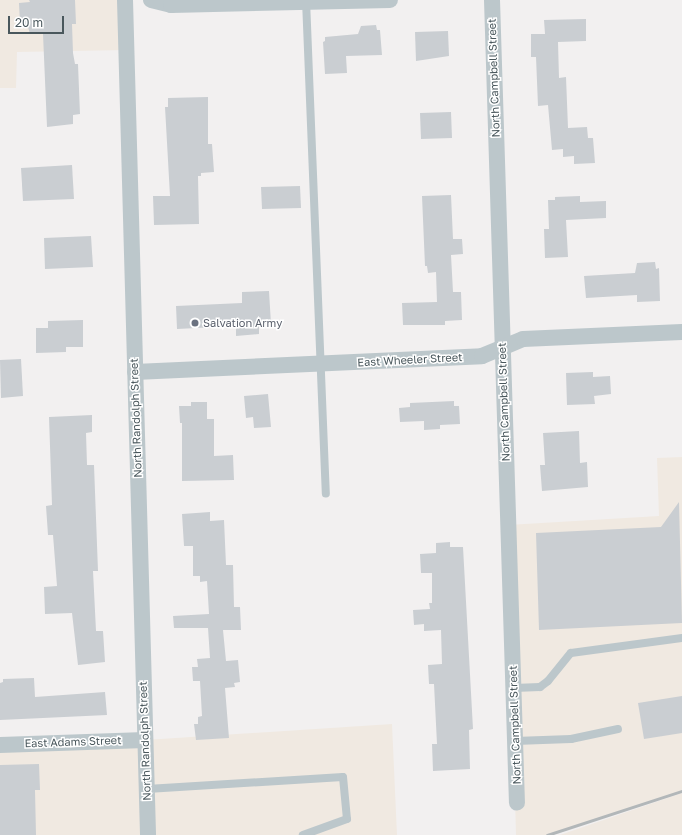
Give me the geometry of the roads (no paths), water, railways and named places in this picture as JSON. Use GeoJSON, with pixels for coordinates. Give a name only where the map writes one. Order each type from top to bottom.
{"type":"FeatureCollection","features":[{"type":"Feature","properties":{"kind":"street","name":"North Randolph Street"},"geometry":{"type":"LineString","coordinates":[[125,0],[148,835]]}},
{"type":"Feature","properties":{"kind":"street"},"geometry":{"type":"LineString","coordinates":[[151,0],[171,5],[390,0]]}},
{"type":"Feature","properties":{"kind":"street","name":"North Campbell Street"},"geometry":{"type":"LineString","coordinates":[[492,0],[517,803]]}},
{"type":"Feature","properties":{"kind":"street","name":"East Wheeler Street"},"geometry":{"type":"LineString","coordinates":[[135,372],[482,356],[503,349],[523,339],[682,332]]}},
{"type":"Feature","properties":{"kind":"street","name":"East Adams Street"},"geometry":{"type":"LineString","coordinates":[[0,745],[145,740]]}},
{"type":"Feature","properties":{"kind":"lane"},"geometry":{"type":"LineString","coordinates":[[306,1],[326,494]]}},
{"type":"Feature","properties":{"kind":"lane"},"geometry":{"type":"LineString","coordinates":[[514,688],[540,686],[548,681],[571,653],[682,638]]}},
{"type":"Feature","properties":{"kind":"lane"},"geometry":{"type":"LineString","coordinates":[[515,742],[571,739],[618,729]]}},
{"type":"Feature","properties":{"kind":"lane"},"geometry":{"type":"LineString","coordinates":[[147,789],[343,777],[347,818],[303,835]]}},
{"type":"Feature","properties":{"kind":"railway"},"geometry":{"type":"LineString","coordinates":[[547,835],[682,791]]}},
{"type":"Feature","properties":{"kind":"place","name":"Salvation Army"},"geometry":{"type":"Point","coordinates":[195,323]}}]}
